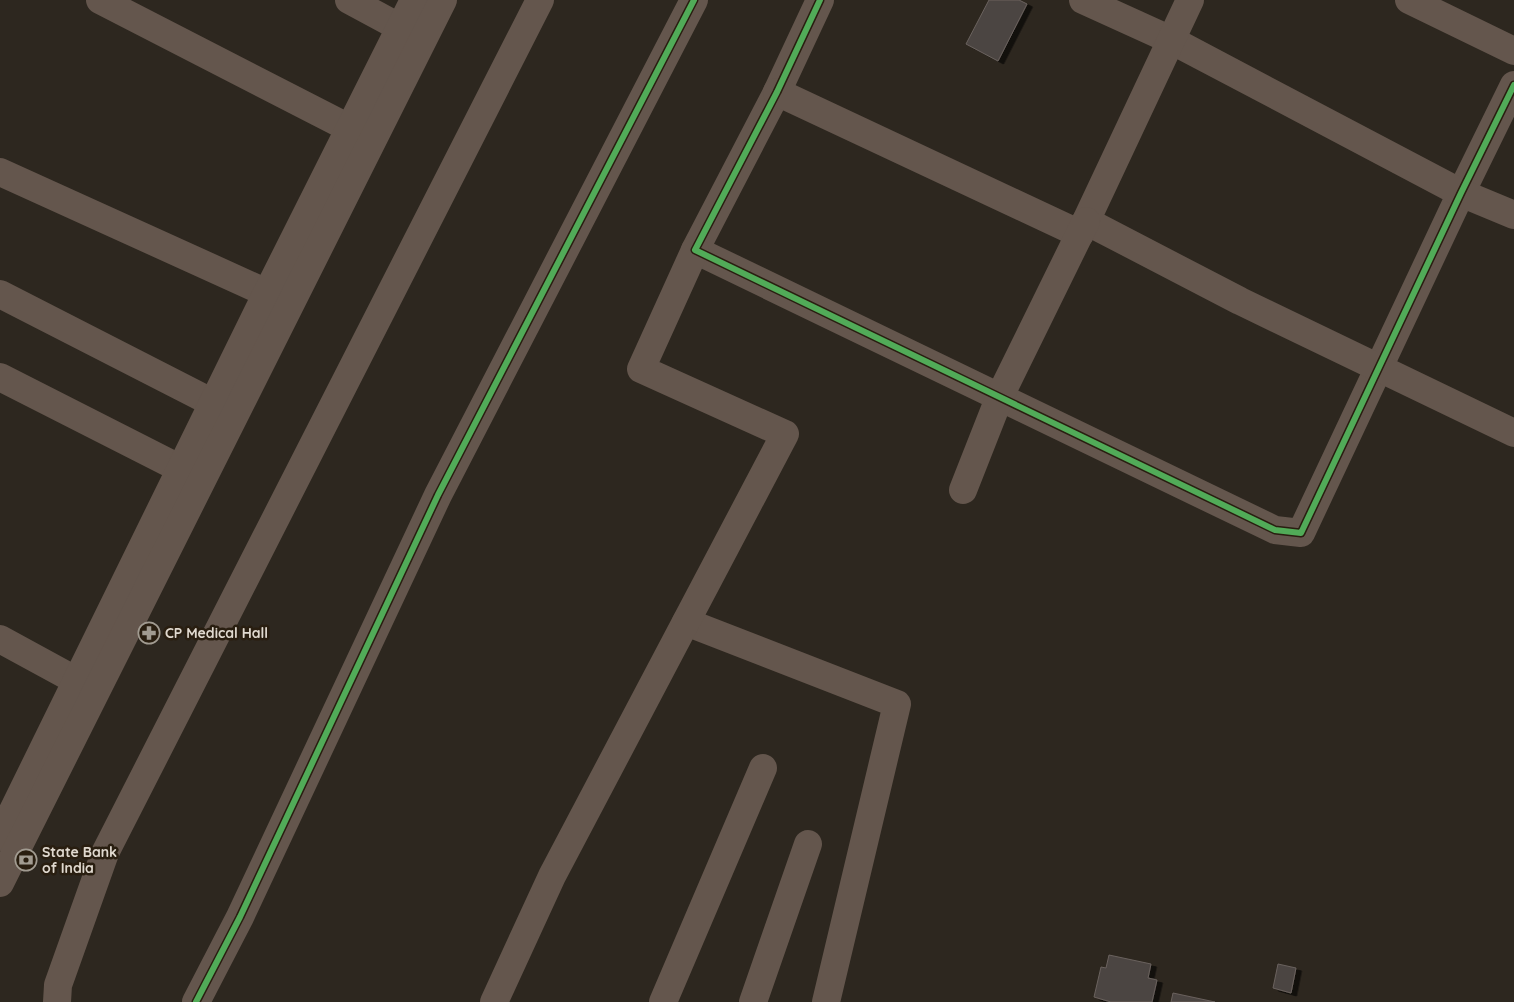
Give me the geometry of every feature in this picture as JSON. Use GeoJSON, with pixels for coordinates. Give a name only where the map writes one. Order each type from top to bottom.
{"type":"FeatureCollection","features":[{"type":"Feature","properties":{"kind":"street"},"geometry":{"type":"LineString","coordinates":[[100,0],[350,130]]}},
{"type":"Feature","properties":{"kind":"street"},"geometry":{"type":"LineString","coordinates":[[349,0],[401,28]]}},
{"type":"Feature","properties":{"kind":"street"},"geometry":{"type":"LineString","coordinates":[[0,837],[267,293],[414,0]]}},
{"type":"Feature","properties":{"kind":"street"},"geometry":{"type":"LineString","coordinates":[[0,883],[444,0]]}},
{"type":"Feature","properties":{"kind":"street"},"geometry":{"type":"LineString","coordinates":[[57,1002],[58,985],[105,853],[540,0]]}},
{"type":"Feature","properties":{"kind":"street"},"geometry":{"type":"LineString","coordinates":[[196,1002],[240,917],[438,495],[694,0]]}},
{"type":"Feature","properties":{"kind":"street"},"geometry":{"type":"LineString","coordinates":[[494,1002],[552,876],[785,434],[641,369],[694,250],[777,92],[820,0]]}},
{"type":"Feature","properties":{"kind":"street"},"geometry":{"type":"LineString","coordinates":[[1084,0],[1171,40],[1461,192],[1514,215]]}},
{"type":"Feature","properties":{"kind":"street"},"geometry":{"type":"LineString","coordinates":[[963,490],[1000,396],[1083,227],[1190,0]]}},
{"type":"Feature","properties":{"kind":"street"},"geometry":{"type":"LineString","coordinates":[[1409,0],[1514,51]]}},
{"type":"Feature","properties":{"kind":"street"},"geometry":{"type":"LineString","coordinates":[[694,250],[1275,530],[1301,533],[1461,192],[1514,85]]}},
{"type":"Feature","properties":{"kind":"street"},"geometry":{"type":"LineString","coordinates":[[777,92],[1083,227],[1514,433]]}},
{"type":"Feature","properties":{"kind":"street"},"geometry":{"type":"LineString","coordinates":[[0,172],[267,293]]}},
{"type":"Feature","properties":{"kind":"street"},"geometry":{"type":"LineString","coordinates":[[0,294],[213,403]]}},
{"type":"Feature","properties":{"kind":"street"},"geometry":{"type":"LineString","coordinates":[[0,377],[181,469]]}},
{"type":"Feature","properties":{"kind":"street"},"geometry":{"type":"LineString","coordinates":[[686,622],[897,704],[835,998]]}},
{"type":"Feature","properties":{"kind":"street"},"geometry":{"type":"LineString","coordinates":[[0,639],[77,681]]}},
{"type":"Feature","properties":{"kind":"street"},"geometry":{"type":"LineString","coordinates":[[663,1002],[762,768]]}},
{"type":"Feature","properties":{"kind":"street"},"geometry":{"type":"LineString","coordinates":[[753,1002],[808,844]]}},
{"type":"Feature","properties":{"kind":"building"},"geometry":{"type":"Polygon","coordinates":[[[989,0],[1019,0],[1027,4],[998,61],[966,44],[989,0]]]}},
{"type":"Feature","properties":{"kind":"building"},"geometry":{"type":"Polygon","coordinates":[[[1109,955],[1151,964],[1148,978],[1157,980],[1152,1002],[1111,1002],[1094,997],[1101,967],[1106,968],[1109,955]]]}},
{"type":"Feature","properties":{"kind":"building"},"geometry":{"type":"Polygon","coordinates":[[[1278,964],[1296,968],[1291,993],[1273,988],[1278,964]]]}},
{"type":"Feature","properties":{"kind":"building"},"geometry":{"type":"Polygon","coordinates":[[[1173,993],[1215,1002],[1171,1002],[1173,993]]]}},
{"type":"Feature","properties":{"kind":"cycle path"},"geometry":{"type":"LineString","coordinates":[[196,1002],[240,917],[438,495],[694,0]]}},
{"type":"Feature","properties":{"kind":"cycle path"},"geometry":{"type":"LineString","coordinates":[[820,0],[777,92],[695,250],[1275,530],[1301,533],[1514,85]]}},
{"type":"Feature","properties":{"kind":"place","name":"CP Medical Hall"},"geometry":{"type":"Point","coordinates":[149,633]}},
{"type":"Feature","properties":{"kind":"place","name":"State Bank of India"},"geometry":{"type":"Point","coordinates":[26,860]}}]}
